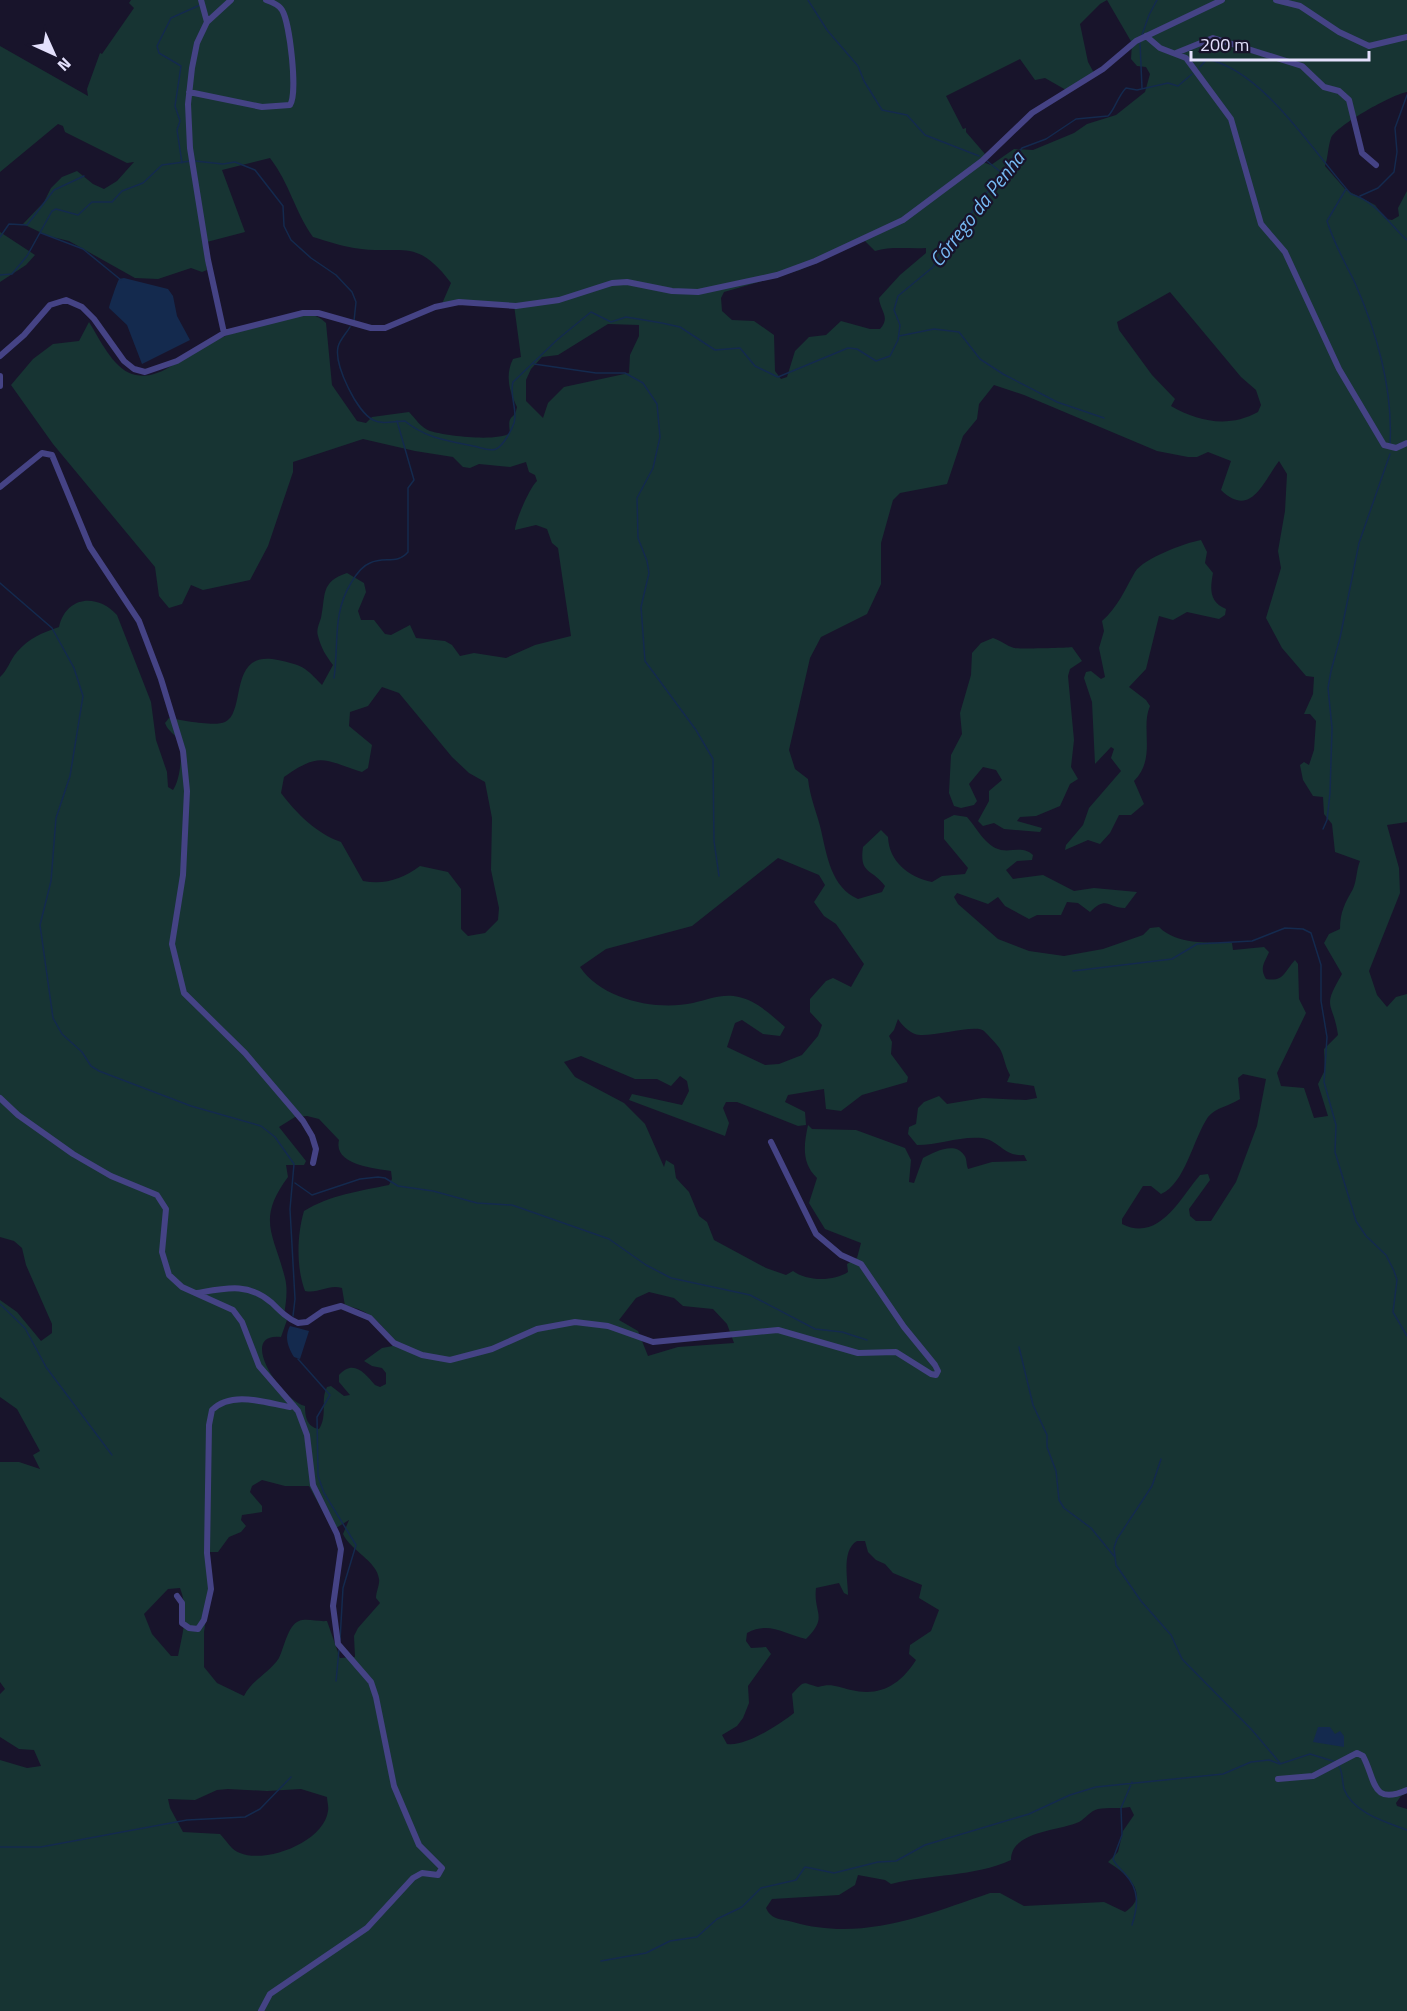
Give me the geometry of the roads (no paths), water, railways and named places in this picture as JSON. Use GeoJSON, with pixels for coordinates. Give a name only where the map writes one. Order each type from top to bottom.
{"type":"FeatureCollection","features":[{"type":"Feature","properties":{"kind":"street"},"geometry":{"type":"LineString","coordinates":[[201,0],[207,22]]}},
{"type":"Feature","properties":{"kind":"street"},"geometry":{"type":"LineString","coordinates":[[224,333],[208,260],[191,161],[189,92],[197,43],[207,22],[231,0]]}},
{"type":"Feature","properties":{"kind":"street"},"geometry":{"type":"LineString","coordinates":[[189,92],[262,107],[290,105],[294,100],[293,74],[286,24],[282,10],[266,0]]}},
{"type":"Feature","properties":{"kind":"street"},"geometry":{"type":"LineString","coordinates":[[0,356],[24,335],[50,305],[66,300],[82,307],[94,319],[124,362],[134,369],[145,372],[177,361],[224,333],[303,313],[318,313],[371,328],[385,328],[435,308],[459,302],[516,306],[559,300],[612,283],[627,282],[672,291],[698,292],[777,275],[815,261],[922,209],[982,161],[1022,120],[1103,69],[1146,36],[1222,0]]}},
{"type":"Feature","properties":{"kind":"street"},"geometry":{"type":"LineString","coordinates":[[1276,0],[1300,6],[1339,32],[1369,46],[1407,37]]}},
{"type":"Feature","properties":{"kind":"street"},"geometry":{"type":"LineString","coordinates":[[1146,36],[1160,48],[1186,58],[1235,127],[1261,224],[1285,252],[1326,345],[1379,438],[1388,448],[1407,443]]}},
{"type":"Feature","properties":{"kind":"street"},"geometry":{"type":"LineString","coordinates":[[1175,53],[1213,38],[1302,66],[1324,87],[1339,91],[1349,100],[1362,153],[1376,165]]}},
{"type":"Feature","properties":{"kind":"street"},"geometry":{"type":"LineString","coordinates":[[0,375],[0,386]]}},
{"type":"Feature","properties":{"kind":"street"},"geometry":{"type":"LineString","coordinates":[[0,487],[42,453],[52,455],[90,547],[139,621],[161,679],[183,751],[185,767],[187,791],[183,876],[172,944],[180,982],[191,1002],[245,1053],[303,1121],[312,1136],[316,1149],[314,1163]]}},
{"type":"Feature","properties":{"kind":"street"},"geometry":{"type":"LineString","coordinates":[[0,1098],[18,1115],[73,1154],[111,1176],[157,1195],[166,1209],[162,1252],[167,1272],[179,1285],[224,1304],[237,1314],[258,1366],[293,1405],[302,1419],[307,1435],[313,1485],[337,1534],[341,1549],[333,1606],[338,1644],[371,1682],[394,1786],[419,1845],[442,1868],[438,1875],[422,1873],[413,1878],[373,1923],[270,1994],[261,2011]]}},
{"type":"Feature","properties":{"kind":"street"},"geometry":{"type":"LineString","coordinates":[[196,1293],[239,1287],[250,1289],[262,1294],[298,1323],[307,1322],[333,1306],[347,1307],[370,1318],[394,1343],[435,1358],[450,1360],[468,1356],[537,1329],[585,1322],[608,1326],[653,1342],[778,1330],[858,1353],[896,1352],[936,1375],[938,1371],[935,1365],[904,1327],[861,1264],[841,1255],[816,1234],[771,1142]]}},
{"type":"Feature","properties":{"kind":"street"},"geometry":{"type":"LineString","coordinates":[[177,1596],[182,1603],[182,1623],[189,1628],[198,1629],[204,1620],[211,1589],[207,1553],[212,1410],[222,1402],[234,1399],[290,1407],[293,1405]]}},
{"type":"Feature","properties":{"kind":"street"},"geometry":{"type":"LineString","coordinates":[[1278,1779],[1313,1776],[1357,1753],[1364,1756],[1373,1784],[1381,1794],[1389,1796],[1407,1790]]}},
{"type":"Feature","properties":{"kind":"water"},"geometry":{"type":"Polygon","coordinates":[[[124,278],[168,289],[173,296],[177,316],[190,340],[142,364],[127,325],[109,308],[119,279],[124,278]]]}},
{"type":"Feature","properties":{"kind":"water"},"geometry":{"type":"Polygon","coordinates":[[[290,1326],[309,1331],[300,1359],[294,1357],[289,1346],[287,1334],[290,1326]]]}},
{"type":"Feature","properties":{"kind":"water"},"geometry":{"type":"Polygon","coordinates":[[[1318,1727],[1330,1727],[1335,1734],[1340,1731],[1344,1736],[1344,1747],[1313,1742],[1318,1727]]]}},
{"type":"Feature","properties":{"kind":"waterway"},"geometry":{"type":"LineString","coordinates":[[808,0],[827,30],[858,66],[864,81],[882,110],[907,115],[925,135],[979,156]]}},
{"type":"Feature","properties":{"kind":"waterway"},"geometry":{"type":"LineString","coordinates":[[1142,35],[1157,0]]}},
{"type":"Feature","properties":{"kind":"waterway"},"geometry":{"type":"LineString","coordinates":[[182,163],[177,130],[180,121],[175,106],[181,66],[159,53],[157,46],[171,18],[200,5]]}},
{"type":"Feature","properties":{"kind":"waterway"},"geometry":{"type":"LineString","coordinates":[[1140,43],[1142,88]]}},
{"type":"Feature","properties":{"kind":"waterway","name":"Córrego da Penha"},"geometry":{"type":"LineString","coordinates":[[1200,67],[1207,59],[1228,67],[1248,79],[1286,115],[1351,194],[1368,202],[1407,240]]}},
{"type":"Feature","properties":{"kind":"waterway","name":"Córrego da Penha"},"geometry":{"type":"LineString","coordinates":[[350,327],[338,347],[338,355],[348,387],[360,408],[367,415],[381,422],[405,421],[438,438],[490,450],[502,444],[514,423],[513,382],[558,339],[591,312],[611,322],[626,317],[680,327],[715,350],[740,348],[755,366],[778,377],[848,348],[857,349],[876,361],[890,356],[898,340],[900,325],[894,310],[898,296],[933,267],[947,244],[1022,148],[1046,139],[1076,119],[1108,116],[1126,88],[1137,90],[1168,83],[1178,86],[1192,74]]}},
{"type":"Feature","properties":{"kind":"waterway","name":"Córrego da Penha"},"geometry":{"type":"LineString","coordinates":[[1360,196],[1378,188],[1394,172],[1397,152],[1395,128],[1407,95]]}},
{"type":"Feature","properties":{"kind":"waterway","name":"Córrego da Penha"},"geometry":{"type":"LineString","coordinates":[[0,275],[12,274],[27,256],[52,211],[56,209],[78,215],[92,202],[112,202],[122,191],[143,183],[162,165],[191,161]]}},
{"type":"Feature","properties":{"kind":"waterway","name":"Córrego da Penha"},"geometry":{"type":"LineString","coordinates":[[195,161],[223,164],[235,162],[255,170],[283,206],[284,226],[291,240],[311,258],[336,275],[352,292],[356,302],[354,321]]}},
{"type":"Feature","properties":{"kind":"waterway"},"geometry":{"type":"LineString","coordinates":[[987,161],[1002,173]]}},
{"type":"Feature","properties":{"kind":"waterway"},"geometry":{"type":"LineString","coordinates":[[0,237],[9,224],[27,225],[54,190],[84,176]]}},
{"type":"Feature","properties":{"kind":"waterway"},"geometry":{"type":"LineString","coordinates":[[1346,189],[1327,221],[1363,302],[1377,342],[1389,403],[1390,444]]}},
{"type":"Feature","properties":{"kind":"waterway"},"geometry":{"type":"LineString","coordinates":[[41,233],[83,249],[121,280]]}},
{"type":"Feature","properties":{"kind":"waterway"},"geometry":{"type":"LineString","coordinates":[[899,336],[934,329],[959,332],[980,359],[1003,374],[1057,402],[1104,418]]}},
{"type":"Feature","properties":{"kind":"waterway"},"geometry":{"type":"LineString","coordinates":[[534,364],[596,373],[625,373],[643,383],[657,404],[660,437],[653,468],[637,498],[638,538],[649,573],[641,607],[645,661],[696,730],[713,759],[714,841],[719,876]]}},
{"type":"Feature","properties":{"kind":"waterway"},"geometry":{"type":"LineString","coordinates":[[334,678],[341,606],[351,583],[367,564],[399,558],[408,552],[408,488],[414,480],[397,421]]}},
{"type":"Feature","properties":{"kind":"waterway"},"geometry":{"type":"LineString","coordinates":[[1323,829],[1327,820],[1330,793],[1332,728],[1328,688],[1331,671],[1359,543],[1390,454]]}},
{"type":"Feature","properties":{"kind":"waterway"},"geometry":{"type":"LineString","coordinates":[[0,583],[52,628],[74,668],[83,696],[70,776],[56,818],[51,881],[40,925],[53,1018],[62,1034],[82,1052],[91,1066],[99,1071],[191,1106],[261,1126],[275,1137],[294,1164],[290,1209],[295,1299],[293,1316]]}},
{"type":"Feature","properties":{"kind":"waterway"},"geometry":{"type":"LineString","coordinates":[[1073,971],[1172,959],[1197,944],[1252,941],[1285,928],[1303,929],[1311,933],[1321,965],[1321,1001],[1327,1037],[1324,1082],[1336,1125],[1335,1152],[1356,1221],[1366,1236],[1386,1255],[1394,1271],[1397,1280],[1393,1312],[1407,1336]]}},
{"type":"Feature","properties":{"kind":"waterway"},"geometry":{"type":"LineString","coordinates":[[295,1183],[312,1195],[360,1179],[378,1177],[385,1178],[398,1186],[433,1191],[477,1203],[512,1205],[609,1239],[646,1265],[671,1278],[750,1295],[815,1329],[842,1332],[867,1340]]}},
{"type":"Feature","properties":{"kind":"waterway"},"geometry":{"type":"LineString","coordinates":[[0,1304],[25,1328],[46,1367],[112,1455]]}},
{"type":"Feature","properties":{"kind":"waterway"},"geometry":{"type":"LineString","coordinates":[[1019,1347],[1033,1405],[1047,1435],[1047,1447],[1056,1471],[1059,1500],[1064,1508],[1091,1528],[1114,1556]]}},
{"type":"Feature","properties":{"kind":"waterway"},"geometry":{"type":"LineString","coordinates":[[298,1359],[330,1395],[317,1417],[318,1476],[324,1493],[356,1545],[343,1588],[340,1640]]}},
{"type":"Feature","properties":{"kind":"waterway"},"geometry":{"type":"LineString","coordinates":[[1161,1459],[1152,1486],[1117,1539],[1114,1548],[1116,1565],[1141,1601],[1171,1635],[1182,1659],[1252,1730],[1280,1763]]}},
{"type":"Feature","properties":{"kind":"waterway"},"geometry":{"type":"LineString","coordinates":[[336,1681],[339,1650]]}},
{"type":"Feature","properties":{"kind":"waterway"},"geometry":{"type":"LineString","coordinates":[[601,1961],[646,1953],[670,1941],[697,1937],[717,1919],[742,1907],[761,1888],[796,1880],[805,1867],[834,1873],[878,1862],[896,1861],[925,1845],[1029,1814],[1070,1795],[1096,1787],[1223,1774],[1251,1762],[1269,1760],[1280,1764],[1310,1754],[1336,1762]]}},
{"type":"Feature","properties":{"kind":"waterway"},"geometry":{"type":"LineString","coordinates":[[1339,1766],[1344,1789],[1355,1804],[1371,1816],[1407,1830]]}},
{"type":"Feature","properties":{"kind":"waterway"},"geometry":{"type":"LineString","coordinates":[[0,1847],[41,1847],[187,1820],[245,1817],[260,1809],[291,1777]]}},
{"type":"Feature","properties":{"kind":"waterway"},"geometry":{"type":"LineString","coordinates":[[1132,1782],[1121,1808],[1122,1835],[1113,1859],[1130,1880],[1135,1892],[1136,1911],[1132,1925]]}}]}
